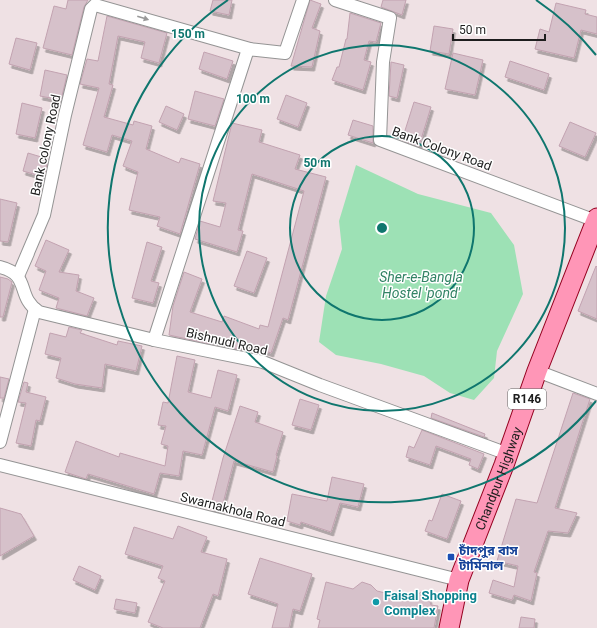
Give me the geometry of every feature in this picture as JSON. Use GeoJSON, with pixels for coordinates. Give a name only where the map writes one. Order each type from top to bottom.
{"type":"FeatureCollection","features":[{"type":"Feature","properties":{"kind":"main road","name":"Chandpur Highway"},"geometry":{"type":"LineString","coordinates":[[449,628],[459,580],[508,454],[536,371],[596,219]]}},
{"type":"Feature","properties":{"kind":"street"},"geometry":{"type":"LineString","coordinates":[[154,340],[250,49],[285,53],[303,0]]}},
{"type":"Feature","properties":{"kind":"street","name":"Bank Colony Road"},"geometry":{"type":"LineString","coordinates":[[335,0],[390,18],[383,62],[380,140],[596,219]]}},
{"type":"Feature","properties":{"kind":"street","name":"Bank colony Road"},"geometry":{"type":"LineString","coordinates":[[18,276],[44,216],[65,115],[91,9],[94,5],[105,6],[250,49]]}},
{"type":"Feature","properties":{"kind":"street"},"geometry":{"type":"LineString","coordinates":[[18,276],[28,253]]}},
{"type":"Feature","properties":{"kind":"street"},"geometry":{"type":"LineString","coordinates":[[0,267],[13,270],[22,282],[25,297],[35,309],[0,442]]}},
{"type":"Feature","properties":{"kind":"street","name":"Bishnudi Road"},"geometry":{"type":"LineString","coordinates":[[35,309],[39,312],[154,340],[264,362],[320,385],[508,454]]}},
{"type":"Feature","properties":{"kind":"street"},"geometry":{"type":"LineString","coordinates":[[536,371],[597,394]]}},
{"type":"Feature","properties":{"kind":"street","name":"Swarnakhola Road"},"geometry":{"type":"LineString","coordinates":[[0,465],[459,580]]}},
{"type":"Feature","properties":{"kind":"water","name":"Sher-e-Bangla Hostel 'pond'"},"geometry":{"type":"Polygon","coordinates":[[[356,165],[418,194],[491,213],[514,245],[523,294],[497,351],[494,378],[474,400],[450,393],[424,376],[381,364],[336,355],[319,342],[326,296],[342,249],[339,221],[356,165]]]}},
{"type":"Feature","properties":{"kind":"building"},"geometry":{"type":"Polygon","coordinates":[[[68,0],[88,0],[84,7],[72,55],[43,48],[54,6],[66,9],[68,0]]]}},
{"type":"Feature","properties":{"kind":"building"},"geometry":{"type":"Polygon","coordinates":[[[213,0],[232,0],[229,15],[210,11],[213,0]]]}},
{"type":"Feature","properties":{"kind":"building"},"geometry":{"type":"Polygon","coordinates":[[[310,0],[321,4],[312,28],[320,31],[312,67],[291,66],[310,0]]]}},
{"type":"Feature","properties":{"kind":"building"},"geometry":{"type":"Polygon","coordinates":[[[383,0],[406,0],[402,15],[381,7],[383,0]]]}},
{"type":"Feature","properties":{"kind":"building"},"geometry":{"type":"Polygon","coordinates":[[[556,3],[586,10],[585,14],[597,17],[597,34],[581,30],[574,58],[535,49],[540,29],[549,32],[556,3]]]}},
{"type":"Feature","properties":{"kind":"building"},"geometry":{"type":"Polygon","coordinates":[[[350,13],[381,23],[376,42],[369,41],[364,60],[371,62],[363,90],[332,80],[337,67],[339,67],[347,39],[350,13]]]}},
{"type":"Feature","properties":{"kind":"building"},"geometry":{"type":"Polygon","coordinates":[[[107,16],[167,33],[159,63],[141,58],[145,42],[118,36],[109,84],[113,85],[104,117],[133,125],[134,121],[152,126],[146,149],[179,163],[181,158],[200,164],[180,234],[157,226],[160,217],[129,210],[138,172],[123,166],[132,141],[112,135],[107,152],[83,145],[99,88],[80,84],[87,59],[98,61],[107,16]]]}},
{"type":"Feature","properties":{"kind":"building"},"geometry":{"type":"Polygon","coordinates":[[[434,26],[453,29],[449,54],[430,51],[434,26]]]}},
{"type":"Feature","properties":{"kind":"building"},"geometry":{"type":"Polygon","coordinates":[[[16,38],[37,43],[30,70],[9,64],[16,38]]]}},
{"type":"Feature","properties":{"kind":"building"},"geometry":{"type":"Polygon","coordinates":[[[204,52],[233,61],[227,79],[199,69],[204,52]]]}},
{"type":"Feature","properties":{"kind":"building"},"geometry":{"type":"Polygon","coordinates":[[[453,53],[483,60],[475,95],[445,89],[453,53]]]}},
{"type":"Feature","properties":{"kind":"building"},"geometry":{"type":"Polygon","coordinates":[[[510,61],[549,74],[544,90],[505,77],[510,61]]]}},
{"type":"Feature","properties":{"kind":"building"},"geometry":{"type":"Polygon","coordinates":[[[391,62],[404,65],[397,98],[389,96],[391,62]]]}},
{"type":"Feature","properties":{"kind":"building"},"geometry":{"type":"Polygon","coordinates":[[[45,70],[67,75],[61,100],[40,96],[45,70]]]}},
{"type":"Feature","properties":{"kind":"building"},"geometry":{"type":"Polygon","coordinates":[[[195,91],[224,99],[215,126],[188,119],[195,91]]]}},
{"type":"Feature","properties":{"kind":"building"},"geometry":{"type":"Polygon","coordinates":[[[286,95],[307,103],[298,127],[277,119],[286,95]]]}},
{"type":"Feature","properties":{"kind":"building"},"geometry":{"type":"Polygon","coordinates":[[[414,102],[431,107],[419,146],[402,140],[414,102]]]}},
{"type":"Feature","properties":{"kind":"building"},"geometry":{"type":"Polygon","coordinates":[[[22,103],[42,108],[35,138],[16,134],[22,103]]]}},
{"type":"Feature","properties":{"kind":"building"},"geometry":{"type":"Polygon","coordinates":[[[166,106],[184,114],[177,130],[159,122],[166,106]]]}},
{"type":"Feature","properties":{"kind":"building"},"geometry":{"type":"Polygon","coordinates":[[[353,120],[373,126],[373,143],[348,135],[353,120]]]}},
{"type":"Feature","properties":{"kind":"building"},"geometry":{"type":"Polygon","coordinates":[[[570,122],[596,133],[585,157],[559,146],[570,122]]]}},
{"type":"Feature","properties":{"kind":"building"},"geometry":{"type":"Polygon","coordinates":[[[232,123],[262,130],[259,142],[300,155],[295,169],[326,177],[288,320],[283,318],[271,353],[242,343],[240,350],[211,340],[210,344],[169,335],[173,306],[184,272],[202,279],[190,312],[222,322],[224,316],[259,329],[260,325],[268,327],[304,191],[252,174],[238,230],[243,231],[237,252],[195,239],[200,221],[220,227],[226,203],[213,201],[232,123]]]}},
{"type":"Feature","properties":{"kind":"building"},"geometry":{"type":"Polygon","coordinates":[[[28,153],[48,159],[44,177],[23,171],[28,153]]]}},
{"type":"Feature","properties":{"kind":"building"},"geometry":{"type":"Polygon","coordinates":[[[0,199],[17,203],[8,242],[0,241],[0,199]]]}},
{"type":"Feature","properties":{"kind":"building"},"geometry":{"type":"Polygon","coordinates":[[[46,240],[69,250],[59,272],[79,275],[76,291],[94,298],[87,316],[56,308],[59,298],[39,290],[46,271],[35,266],[46,240]]]}},
{"type":"Feature","properties":{"kind":"building"},"geometry":{"type":"Polygon","coordinates":[[[147,242],[162,247],[151,281],[159,283],[153,303],[132,298],[147,242]]]}},
{"type":"Feature","properties":{"kind":"building"},"geometry":{"type":"Polygon","coordinates":[[[247,251],[267,258],[254,293],[234,286],[247,251]]]}},
{"type":"Feature","properties":{"kind":"building"},"geometry":{"type":"Polygon","coordinates":[[[596,266],[597,267],[597,319],[578,311],[596,266]]]}},
{"type":"Feature","properties":{"kind":"building"},"geometry":{"type":"Polygon","coordinates":[[[0,277],[8,279],[12,282],[3,317],[0,317],[0,277]]]}},
{"type":"Feature","properties":{"kind":"building"},"geometry":{"type":"Polygon","coordinates":[[[69,327],[82,330],[80,333],[117,345],[118,341],[142,346],[136,371],[105,364],[102,388],[75,384],[56,378],[61,358],[45,354],[50,333],[66,337],[69,327]]]}},
{"type":"Feature","properties":{"kind":"building"},"geometry":{"type":"Polygon","coordinates":[[[177,356],[195,360],[188,392],[211,398],[218,370],[237,375],[228,411],[215,407],[202,455],[183,451],[179,476],[160,473],[154,494],[88,474],[86,479],[65,472],[76,441],[119,457],[120,453],[165,466],[168,446],[161,444],[166,426],[158,425],[163,402],[168,403],[177,356]]]}},
{"type":"Feature","properties":{"kind":"building"},"geometry":{"type":"Polygon","coordinates":[[[0,377],[9,379],[4,398],[0,398],[0,377]]]}},
{"type":"Feature","properties":{"kind":"building"},"geometry":{"type":"Polygon","coordinates":[[[24,382],[28,383],[26,392],[46,397],[40,421],[36,420],[31,446],[16,443],[26,403],[18,402],[24,382]]]}},
{"type":"Feature","properties":{"kind":"building"},"geometry":{"type":"Polygon","coordinates":[[[573,393],[590,399],[555,508],[577,513],[568,533],[548,531],[534,572],[537,573],[531,601],[514,595],[512,600],[489,593],[493,580],[514,587],[518,566],[497,561],[516,499],[537,503],[573,393]]]}},
{"type":"Feature","properties":{"kind":"building"},"geometry":{"type":"Polygon","coordinates":[[[300,399],[319,405],[311,430],[292,425],[300,399]]]}},
{"type":"Feature","properties":{"kind":"building"},"geometry":{"type":"Polygon","coordinates":[[[240,406],[258,412],[255,422],[283,432],[276,455],[273,472],[234,461],[221,511],[210,509],[223,458],[240,406]]]}},
{"type":"Feature","properties":{"kind":"building"},"geometry":{"type":"Polygon","coordinates":[[[432,413],[485,434],[484,437],[431,418],[432,413]]]}},
{"type":"Feature","properties":{"kind":"building"},"geometry":{"type":"Polygon","coordinates":[[[422,430],[484,454],[478,469],[469,465],[471,459],[436,446],[430,465],[406,457],[409,446],[414,448],[422,430]]]}},
{"type":"Feature","properties":{"kind":"building"},"geometry":{"type":"Polygon","coordinates":[[[332,477],[364,484],[358,507],[340,503],[331,532],[301,522],[300,525],[287,521],[292,494],[327,501],[332,477]]]}},
{"type":"Feature","properties":{"kind":"building"},"geometry":{"type":"Polygon","coordinates":[[[442,494],[461,501],[447,539],[425,531],[429,520],[432,521],[442,494]]]}},
{"type":"Feature","properties":{"kind":"building"},"geometry":{"type":"Polygon","coordinates":[[[0,508],[21,514],[34,536],[0,556],[0,508]]]}},
{"type":"Feature","properties":{"kind":"building"},"geometry":{"type":"Polygon","coordinates":[[[178,526],[207,537],[201,552],[227,559],[218,596],[213,594],[200,628],[163,628],[148,622],[165,581],[158,578],[163,566],[125,554],[134,527],[173,539],[178,526]]]}},
{"type":"Feature","properties":{"kind":"building"},"geometry":{"type":"Polygon","coordinates":[[[260,558],[312,574],[300,611],[293,609],[289,628],[272,628],[278,604],[248,594],[260,558]]]}},
{"type":"Feature","properties":{"kind":"building"},"geometry":{"type":"Polygon","coordinates":[[[79,566],[101,576],[95,590],[73,580],[79,566]]]}},
{"type":"Feature","properties":{"kind":"building","name":"Faisal Shopping Complex"},"geometry":{"type":"Polygon","coordinates":[[[326,582],[353,589],[362,582],[371,585],[377,591],[412,599],[421,592],[428,596],[431,605],[438,606],[434,628],[318,628],[320,620],[317,619],[326,582]]]}},
{"type":"Feature","properties":{"kind":"building"},"geometry":{"type":"Polygon","coordinates":[[[116,599],[137,603],[135,613],[114,609],[116,599]]]}},
{"type":"Feature","properties":{"kind":"building"},"geometry":{"type":"Polygon","coordinates":[[[521,617],[535,619],[534,628],[519,628],[521,617]]]}},
{"type":"Feature","properties":{"kind":"place","name":"চাঁদপুর বাস টার্মিনাল"},"geometry":{"type":"Point","coordinates":[451,557]}},
{"type":"Feature","properties":{"kind":"place","name":"Faisal Shopping Complex"},"geometry":{"type":"Point","coordinates":[376,602]}}]}
